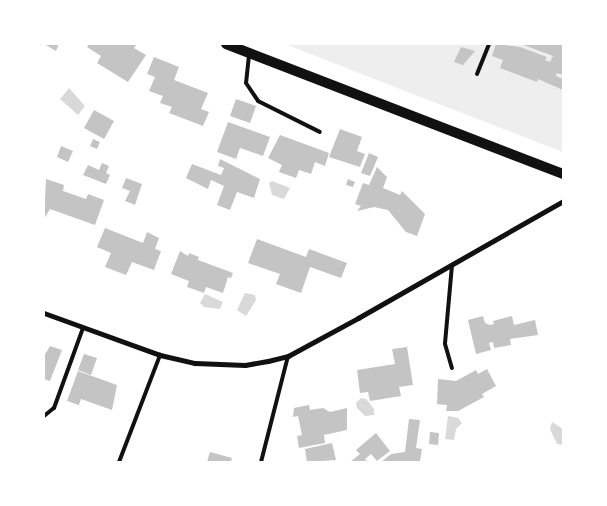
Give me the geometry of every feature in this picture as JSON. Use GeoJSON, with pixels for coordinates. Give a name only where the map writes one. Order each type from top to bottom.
{"type":"FeatureCollection","features":[{"type":"Feature","properties":{"kind":"main road"},"geometry":{"type":"LineString","coordinates":[[226,44],[563,174]]}},
{"type":"Feature","properties":{"kind":"street"},"geometry":{"type":"LineString","coordinates":[[44,313],[160,355],[195,363],[245,365],[288,356],[563,201]]}},
{"type":"Feature","properties":{"kind":"lane"},"geometry":{"type":"LineString","coordinates":[[477,74],[489,44]]}},
{"type":"Feature","properties":{"kind":"lane"},"geometry":{"type":"LineString","coordinates":[[250,53],[246,83],[258,101],[320,132]]}},
{"type":"Feature","properties":{"kind":"lane"},"geometry":{"type":"LineString","coordinates":[[452,265],[445,344],[452,368]]}},
{"type":"Feature","properties":{"kind":"lane"},"geometry":{"type":"LineString","coordinates":[[44,416],[54,408],[83,328]]}},
{"type":"Feature","properties":{"kind":"lane"},"geometry":{"type":"LineString","coordinates":[[119,462],[160,355]]}},
{"type":"Feature","properties":{"kind":"lane"},"geometry":{"type":"LineString","coordinates":[[261,462],[288,356]]}},
{"type":"Feature","properties":{"kind":"shaded area"},"geometry":{"type":"Polygon","coordinates":[[[285,44],[563,44],[563,152],[405,91],[285,44]]]}},
{"type":"Feature","properties":{"kind":"shaded area"},"geometry":{"type":"Polygon","coordinates":[[[69,88],[85,106],[78,115],[60,99],[69,88]]]}},
{"type":"Feature","properties":{"kind":"shaded area"},"geometry":{"type":"Polygon","coordinates":[[[272,181],[290,188],[284,199],[272,195],[269,183],[272,181]]]}},
{"type":"Feature","properties":{"kind":"shaded area"},"geometry":{"type":"Polygon","coordinates":[[[245,293],[255,295],[256,300],[246,316],[237,310],[245,293]]]}},
{"type":"Feature","properties":{"kind":"shaded area"},"geometry":{"type":"Polygon","coordinates":[[[205,294],[223,302],[220,309],[204,307],[200,303],[205,294]]]}},
{"type":"Feature","properties":{"kind":"shaded area"},"geometry":{"type":"Polygon","coordinates":[[[361,398],[366,399],[374,409],[374,415],[365,416],[357,408],[356,403],[361,398]]]}},
{"type":"Feature","properties":{"kind":"shaded area"},"geometry":{"type":"Polygon","coordinates":[[[448,416],[458,418],[462,423],[456,429],[454,440],[445,439],[448,416]]]}},
{"type":"Feature","properties":{"kind":"shaded area"},"geometry":{"type":"Polygon","coordinates":[[[552,422],[563,429],[563,445],[557,444],[550,429],[552,422]]]}},
{"type":"Feature","properties":{"kind":"building"},"geometry":{"type":"Polygon","coordinates":[[[44,44],[59,44],[56,51],[44,44]]]}},
{"type":"Feature","properties":{"kind":"building"},"geometry":{"type":"Polygon","coordinates":[[[89,44],[137,44],[134,48],[146,55],[128,82],[97,63],[101,56],[87,47],[89,44]]]}},
{"type":"Feature","properties":{"kind":"building"},"geometry":{"type":"Polygon","coordinates":[[[496,44],[520,47],[547,57],[545,60],[550,62],[553,56],[521,44],[563,44],[563,75],[557,73],[556,76],[563,79],[563,90],[538,79],[537,82],[500,68],[503,60],[492,56],[496,44]]]}},
{"type":"Feature","properties":{"kind":"building"},"geometry":{"type":"Polygon","coordinates":[[[461,47],[475,51],[463,65],[454,62],[461,47]]]}},
{"type":"Feature","properties":{"kind":"building"},"geometry":{"type":"Polygon","coordinates":[[[154,57],[179,67],[174,80],[208,93],[201,109],[209,112],[203,126],[169,113],[172,107],[160,103],[163,96],[149,91],[155,77],[147,74],[154,57]]]}},
{"type":"Feature","properties":{"kind":"building"},"geometry":{"type":"Polygon","coordinates":[[[236,99],[256,106],[250,123],[230,116],[236,99]]]}},
{"type":"Feature","properties":{"kind":"building"},"geometry":{"type":"Polygon","coordinates":[[[94,110],[114,121],[104,139],[84,128],[94,110]]]}},
{"type":"Feature","properties":{"kind":"building"},"geometry":{"type":"Polygon","coordinates":[[[228,122],[270,137],[263,156],[240,148],[236,159],[217,152],[228,122]]]}},
{"type":"Feature","properties":{"kind":"building"},"geometry":{"type":"Polygon","coordinates":[[[340,129],[362,137],[357,151],[365,154],[360,167],[329,157],[340,129]]]}},
{"type":"Feature","properties":{"kind":"building"},"geometry":{"type":"Polygon","coordinates":[[[280,135],[329,153],[325,166],[315,162],[311,174],[299,170],[296,178],[279,172],[282,165],[268,158],[280,135]]]}},
{"type":"Feature","properties":{"kind":"building"},"geometry":{"type":"Polygon","coordinates":[[[93,139],[100,142],[97,149],[90,146],[93,139]]]}},
{"type":"Feature","properties":{"kind":"building"},"geometry":{"type":"Polygon","coordinates":[[[61,146],[73,151],[68,162],[57,157],[61,146]]]}},
{"type":"Feature","properties":{"kind":"building"},"geometry":{"type":"Polygon","coordinates":[[[369,153],[378,157],[370,176],[361,173],[369,153]]]}},
{"type":"Feature","properties":{"kind":"building"},"geometry":{"type":"Polygon","coordinates":[[[220,159],[260,179],[254,198],[237,192],[230,210],[217,205],[224,186],[211,180],[208,189],[186,178],[192,164],[221,175],[224,168],[218,166],[220,159]]]}},
{"type":"Feature","properties":{"kind":"building"},"geometry":{"type":"Polygon","coordinates":[[[102,163],[109,166],[106,173],[110,175],[106,184],[83,175],[88,165],[99,170],[102,163]]]}},
{"type":"Feature","properties":{"kind":"building"},"geometry":{"type":"Polygon","coordinates":[[[377,167],[387,177],[383,188],[400,195],[402,191],[425,214],[417,236],[406,232],[388,210],[374,207],[357,211],[361,206],[355,204],[363,183],[369,185],[377,167]]]}},
{"type":"Feature","properties":{"kind":"building"},"geometry":{"type":"Polygon","coordinates":[[[126,178],[142,184],[135,205],[125,201],[130,191],[122,188],[126,178]]]}},
{"type":"Feature","properties":{"kind":"building"},"geometry":{"type":"Polygon","coordinates":[[[46,179],[64,185],[63,191],[86,199],[88,194],[104,200],[95,225],[50,209],[44,219],[46,179]]]}},
{"type":"Feature","properties":{"kind":"building"},"geometry":{"type":"Polygon","coordinates":[[[348,179],[355,182],[353,187],[346,185],[348,179]]]}},
{"type":"Feature","properties":{"kind":"building"},"geometry":{"type":"Polygon","coordinates":[[[105,228],[143,243],[147,232],[159,238],[155,249],[161,251],[154,270],[132,262],[126,275],[105,267],[111,253],[97,247],[105,228]]]}},
{"type":"Feature","properties":{"kind":"building"},"geometry":{"type":"Polygon","coordinates":[[[257,239],[306,257],[309,249],[347,263],[341,278],[310,267],[301,293],[276,284],[280,274],[248,263],[257,239]]]}},
{"type":"Feature","properties":{"kind":"building"},"geometry":{"type":"Polygon","coordinates":[[[180,251],[188,256],[189,253],[199,257],[198,260],[233,273],[231,278],[228,277],[223,293],[206,287],[204,293],[187,287],[189,281],[171,274],[180,251]]]}},
{"type":"Feature","properties":{"kind":"building"},"geometry":{"type":"Polygon","coordinates":[[[483,316],[485,323],[490,325],[494,324],[493,321],[512,316],[514,325],[535,320],[538,335],[510,339],[511,345],[494,348],[493,342],[489,343],[491,350],[476,354],[468,320],[483,316]]]}},
{"type":"Feature","properties":{"kind":"building"},"geometry":{"type":"Polygon","coordinates":[[[50,346],[62,350],[50,381],[44,379],[44,356],[50,346]]]}},
{"type":"Feature","properties":{"kind":"building"},"geometry":{"type":"Polygon","coordinates":[[[407,347],[413,385],[399,387],[401,396],[370,401],[368,392],[360,393],[357,370],[395,364],[392,349],[407,347]]]}},
{"type":"Feature","properties":{"kind":"building"},"geometry":{"type":"Polygon","coordinates":[[[84,354],[97,358],[91,375],[78,370],[84,354]]]}},
{"type":"Feature","properties":{"kind":"building"},"geometry":{"type":"Polygon","coordinates":[[[487,369],[496,386],[482,394],[484,397],[458,411],[446,411],[447,405],[437,404],[438,379],[456,381],[476,370],[478,374],[487,369]]]}},
{"type":"Feature","properties":{"kind":"building"},"geometry":{"type":"Polygon","coordinates":[[[78,371],[117,385],[112,410],[81,399],[79,405],[67,401],[78,371]]]}},
{"type":"Feature","properties":{"kind":"building"},"geometry":{"type":"Polygon","coordinates":[[[309,405],[310,410],[323,408],[330,412],[347,408],[347,430],[324,435],[325,443],[299,448],[297,436],[302,435],[298,416],[293,417],[294,408],[309,405]]]}},
{"type":"Feature","properties":{"kind":"building"},"geometry":{"type":"Polygon","coordinates":[[[409,419],[420,420],[416,448],[422,449],[420,461],[381,462],[391,454],[405,452],[409,419]]]}},
{"type":"Feature","properties":{"kind":"building"},"geometry":{"type":"Polygon","coordinates":[[[430,432],[439,433],[438,445],[429,444],[430,432]]]}},
{"type":"Feature","properties":{"kind":"building"},"geometry":{"type":"Polygon","coordinates":[[[376,433],[390,451],[377,461],[371,454],[365,459],[368,462],[350,462],[360,454],[356,450],[376,433]]]}},
{"type":"Feature","properties":{"kind":"building"},"geometry":{"type":"Polygon","coordinates":[[[332,443],[336,460],[307,462],[305,449],[332,443]]]}},
{"type":"Feature","properties":{"kind":"building"},"geometry":{"type":"Polygon","coordinates":[[[210,452],[232,458],[231,462],[207,462],[210,452]]]}}]}
